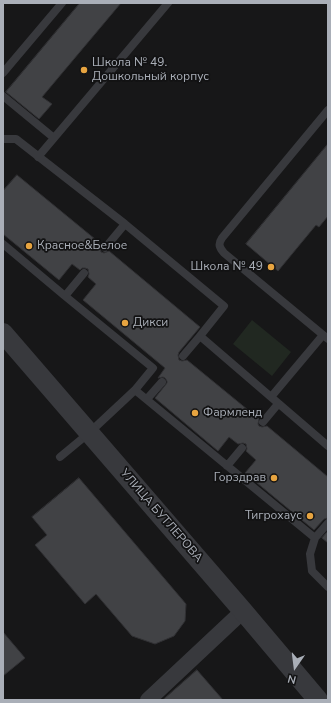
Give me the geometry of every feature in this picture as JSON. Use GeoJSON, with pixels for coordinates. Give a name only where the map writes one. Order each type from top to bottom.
{"type":"FeatureCollection","features":[{"type":"Feature","properties":{"kind":"street","name":"УЛИЦА БУТЛЕРОВА"},"geometry":{"type":"LineString","coordinates":[[3,333],[318,700]]}},
{"type":"Feature","properties":{"kind":"street"},"geometry":{"type":"LineString","coordinates":[[148,700],[243,611]]}},
{"type":"Feature","properties":{"kind":"lane"},"geometry":{"type":"LineString","coordinates":[[3,73],[62,3]]}},
{"type":"Feature","properties":{"kind":"lane"},"geometry":{"type":"LineString","coordinates":[[38,157],[168,3]]}},
{"type":"Feature","properties":{"kind":"lane"},"geometry":{"type":"LineString","coordinates":[[3,96],[54,138]]}},
{"type":"Feature","properties":{"kind":"lane"},"geometry":{"type":"LineString","coordinates":[[271,397],[326,337],[224,252],[219,247],[219,242],[328,110]]}},
{"type":"Feature","properties":{"kind":"lane"},"geometry":{"type":"LineString","coordinates":[[3,140],[16,140],[125,224],[224,306],[183,356]]}},
{"type":"Feature","properties":{"kind":"lane"},"geometry":{"type":"LineString","coordinates":[[105,248],[125,224]]}},
{"type":"Feature","properties":{"kind":"lane"},"geometry":{"type":"LineString","coordinates":[[3,244],[153,368],[136,390],[60,457]]}},
{"type":"Feature","properties":{"kind":"lane"},"geometry":{"type":"LineString","coordinates":[[65,296],[84,273]]}},
{"type":"Feature","properties":{"kind":"lane"},"geometry":{"type":"LineString","coordinates":[[200,336],[328,446]]}},
{"type":"Feature","properties":{"kind":"lane"},"geometry":{"type":"LineString","coordinates":[[147,399],[162,382]]}},
{"type":"Feature","properties":{"kind":"lane"},"geometry":{"type":"LineString","coordinates":[[136,390],[315,538]]}},
{"type":"Feature","properties":{"kind":"lane"},"geometry":{"type":"LineString","coordinates":[[263,422],[278,404]]}},
{"type":"Feature","properties":{"kind":"lane"},"geometry":{"type":"LineString","coordinates":[[227,466],[242,448]]}},
{"type":"Feature","properties":{"kind":"lane"},"geometry":{"type":"LineString","coordinates":[[328,523],[315,538],[310,554],[312,571],[328,587]]}},
{"type":"Feature","properties":{"kind":"shaded area"},"geometry":{"type":"Polygon","coordinates":[[[252,320],[291,352],[272,376],[233,344],[252,320]]]}},
{"type":"Feature","properties":{"kind":"building"},"geometry":{"type":"Polygon","coordinates":[[[80,3],[121,3],[42,97],[52,104],[39,119],[6,92],[80,3]]]}},
{"type":"Feature","properties":{"kind":"building"},"geometry":{"type":"Polygon","coordinates":[[[328,144],[328,216],[319,227],[316,225],[278,271],[246,244],[328,144]]]}},
{"type":"Feature","properties":{"kind":"building"},"geometry":{"type":"Polygon","coordinates":[[[17,175],[101,244],[101,252],[104,253],[109,251],[200,327],[179,352],[179,360],[187,360],[259,419],[259,426],[267,426],[328,477],[328,518],[324,519],[314,530],[245,473],[256,460],[246,451],[246,444],[238,444],[229,437],[218,451],[155,398],[167,383],[165,378],[158,378],[165,368],[83,300],[96,284],[88,277],[88,269],[82,268],[80,270],[72,264],[59,280],[3,234],[3,191],[17,175]]]}},
{"type":"Feature","properties":{"kind":"building"},"geometry":{"type":"Polygon","coordinates":[[[79,478],[186,604],[185,621],[174,636],[155,644],[132,636],[96,594],[85,604],[35,545],[47,535],[32,517],[79,478]]]}},
{"type":"Feature","properties":{"kind":"building"},"geometry":{"type":"Polygon","coordinates":[[[328,531],[328,543],[322,538],[328,531]]]}},
{"type":"Feature","properties":{"kind":"building"},"geometry":{"type":"Polygon","coordinates":[[[3,632],[25,658],[3,676],[3,632]]]}},
{"type":"Feature","properties":{"kind":"building"},"geometry":{"type":"Polygon","coordinates":[[[197,670],[223,700],[163,700],[197,670]]]}},
{"type":"Feature","properties":{"kind":"place","name":"Школа № 49. Дошкольный корпус"},"geometry":{"type":"Point","coordinates":[84,70]}},
{"type":"Feature","properties":{"kind":"place","name":"Красное&Белое"},"geometry":{"type":"Point","coordinates":[29,246]}},
{"type":"Feature","properties":{"kind":"place","name":"Школа № 49"},"geometry":{"type":"Point","coordinates":[271,267]}},
{"type":"Feature","properties":{"kind":"place","name":"Дикси"},"geometry":{"type":"Point","coordinates":[125,323]}},
{"type":"Feature","properties":{"kind":"place","name":"Фармленд"},"geometry":{"type":"Point","coordinates":[195,413]}},
{"type":"Feature","properties":{"kind":"place","name":"Горздрав"},"geometry":{"type":"Point","coordinates":[274,478]}},
{"type":"Feature","properties":{"kind":"place","name":"Тигрохаус"},"geometry":{"type":"Point","coordinates":[310,516]}}]}
